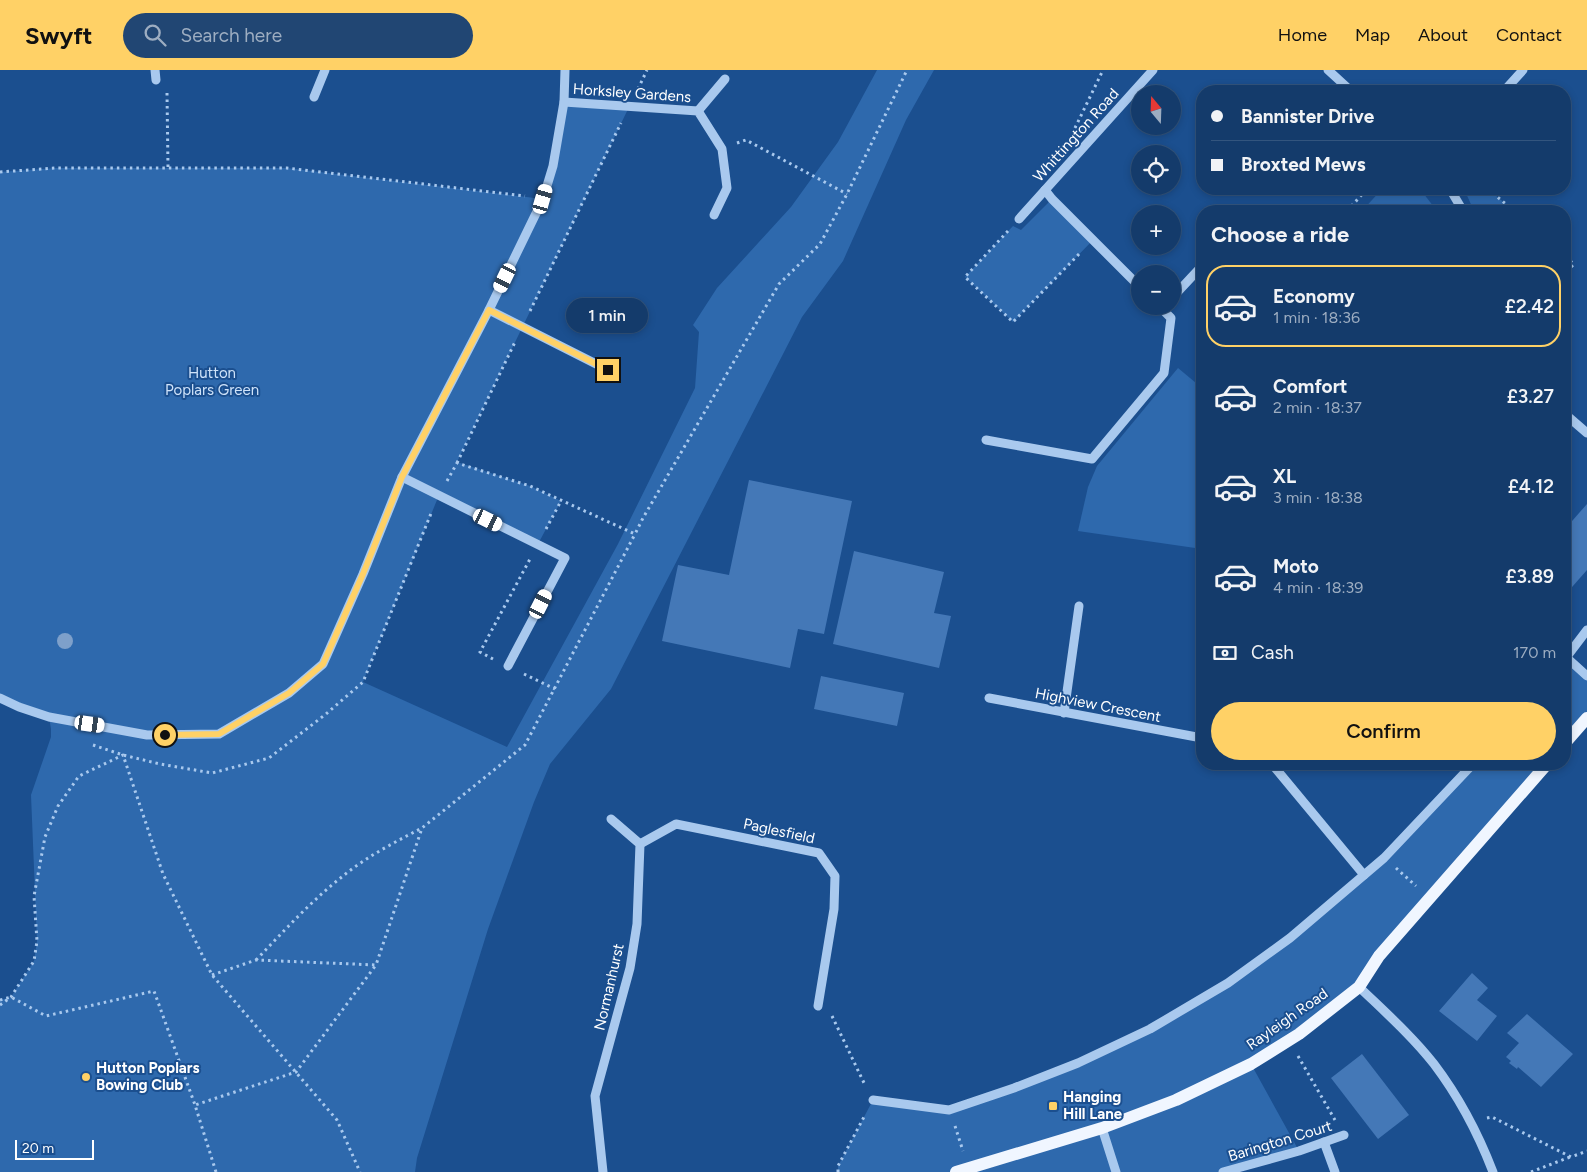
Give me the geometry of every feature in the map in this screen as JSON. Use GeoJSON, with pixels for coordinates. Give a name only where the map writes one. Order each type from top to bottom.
{"type":"FeatureCollection","features":[{"type":"Feature","properties":{"kind":"main road"},"geometry":{"type":"LineString","coordinates":[[1571,736],[1587,718]]}},
{"type":"Feature","properties":{"kind":"main road","name":"Rayleigh Road"},"geometry":{"type":"LineString","coordinates":[[961,1170],[1102,1128],[1176,1100],[1251,1064],[1299,1034],[1359,987],[1379,956],[1542,770]]}},
{"type":"Feature","properties":{"kind":"street"},"geometry":{"type":"LineString","coordinates":[[155,70],[156,80]]}},
{"type":"Feature","properties":{"kind":"street"},"geometry":{"type":"LineString","coordinates":[[314,97],[324,70]]}},
{"type":"Feature","properties":{"kind":"street"},"geometry":{"type":"LineString","coordinates":[[0,698],[18,707],[49,717],[147,735],[219,734],[289,693],[323,664],[363,574],[402,477],[489,310],[543,199],[552,166],[564,102],[565,70]]}},
{"type":"Feature","properties":{"kind":"street","name":"Whittington Road"},"geometry":{"type":"LineString","coordinates":[[1019,219],[1153,70]]}},
{"type":"Feature","properties":{"kind":"street"},"geometry":{"type":"LineString","coordinates":[[1328,70],[1344,85]]}},
{"type":"Feature","properties":{"kind":"street"},"geometry":{"type":"LineString","coordinates":[[1509,85],[1523,70]]}},
{"type":"Feature","properties":{"kind":"street","name":"Horksley Gardens"},"geometry":{"type":"LineString","coordinates":[[698,112],[725,79]]}},
{"type":"Feature","properties":{"kind":"street","name":"Horksley Gardens"},"geometry":{"type":"LineString","coordinates":[[564,102],[698,112]]}},
{"type":"Feature","properties":{"kind":"street","name":"Horksley Gardens"},"geometry":{"type":"LineString","coordinates":[[698,112],[722,148],[727,188],[714,215]]}},
{"type":"Feature","properties":{"kind":"street"},"geometry":{"type":"LineString","coordinates":[[1045,190],[1131,277]]}},
{"type":"Feature","properties":{"kind":"street"},"geometry":{"type":"LineString","coordinates":[[1181,288],[1196,272]]}},
{"type":"Feature","properties":{"kind":"street"},"geometry":{"type":"LineString","coordinates":[[489,310],[608,370]]}},
{"type":"Feature","properties":{"kind":"street"},"geometry":{"type":"LineString","coordinates":[[986,440],[1092,459],[1164,373],[1171,318],[1169,315]]}},
{"type":"Feature","properties":{"kind":"street"},"geometry":{"type":"LineString","coordinates":[[1571,419],[1587,433]]}},
{"type":"Feature","properties":{"kind":"street"},"geometry":{"type":"LineString","coordinates":[[402,477],[565,558],[508,666]]}},
{"type":"Feature","properties":{"kind":"street"},"geometry":{"type":"LineString","coordinates":[[1064,713],[1079,606]]}},
{"type":"Feature","properties":{"kind":"street"},"geometry":{"type":"LineString","coordinates":[[1571,651],[1587,630]]}},
{"type":"Feature","properties":{"kind":"street"},"geometry":{"type":"LineString","coordinates":[[1571,662],[1587,676]]}},
{"type":"Feature","properties":{"kind":"street","name":"Highview Crescent"},"geometry":{"type":"LineString","coordinates":[[988,698],[1196,737]]}},
{"type":"Feature","properties":{"kind":"street"},"geometry":{"type":"LineString","coordinates":[[1277,770],[1364,875]]}},
{"type":"Feature","properties":{"kind":"street"},"geometry":{"type":"LineString","coordinates":[[873,1100],[949,1110],[1014,1088],[1078,1063],[1150,1029],[1228,982],[1290,938],[1384,858],[1467,770]]}},
{"type":"Feature","properties":{"kind":"street"},"geometry":{"type":"LineString","coordinates":[[611,819],[640,844]]}},
{"type":"Feature","properties":{"kind":"street","name":"Paglesfield"},"geometry":{"type":"LineString","coordinates":[[640,844],[676,824],[819,853],[835,876],[834,909],[818,1006]]}},
{"type":"Feature","properties":{"kind":"street","name":"Normanhurst"},"geometry":{"type":"LineString","coordinates":[[603,1172],[595,1096],[630,968],[637,924],[640,844]]}},
{"type":"Feature","properties":{"kind":"street"},"geometry":{"type":"LineString","coordinates":[[1359,987],[1392,1018],[1434,1064],[1462,1105],[1493,1172]]}},
{"type":"Feature","properties":{"kind":"street"},"geometry":{"type":"LineString","coordinates":[[1102,1128],[1116,1172]]}},
{"type":"Feature","properties":{"kind":"street","name":"Barington Court"},"geometry":{"type":"LineString","coordinates":[[1223,1172],[1344,1135]]}},
{"type":"Feature","properties":{"kind":"street"},"geometry":{"type":"LineString","coordinates":[[1324,1142],[1335,1172]]}},
{"type":"Feature","properties":{"kind":"path"},"geometry":{"type":"LineString","coordinates":[[256,960],[296,918],[344,876],[398,840],[422,828],[525,745],[643,518],[779,284],[820,244],[907,70]]}},
{"type":"Feature","properties":{"kind":"path"},"geometry":{"type":"LineString","coordinates":[[156,80],[166,81],[168,168]]}},
{"type":"Feature","properties":{"kind":"path"},"geometry":{"type":"LineString","coordinates":[[439,495],[457,462],[629,107]]}},
{"type":"Feature","properties":{"kind":"path"},"geometry":{"type":"LineString","coordinates":[[722,148],[746,140],[846,194]]}},
{"type":"Feature","properties":{"kind":"path"},"geometry":{"type":"LineString","coordinates":[[0,172],[56,168],[287,168],[543,199]]}},
{"type":"Feature","properties":{"kind":"path"},"geometry":{"type":"LineString","coordinates":[[1352,205],[1362,195]]}},
{"type":"Feature","properties":{"kind":"path"},"geometry":{"type":"LineString","coordinates":[[1495,195],[1507,205]]}},
{"type":"Feature","properties":{"kind":"path"},"geometry":{"type":"LineString","coordinates":[[1019,219],[965,277],[1013,322],[1094,239]]}},
{"type":"Feature","properties":{"kind":"path"},"geometry":{"type":"LineString","coordinates":[[457,462],[530,486],[635,534]]}},
{"type":"Feature","properties":{"kind":"path"},"geometry":{"type":"LineString","coordinates":[[538,544],[561,501]]}},
{"type":"Feature","properties":{"kind":"path"},"geometry":{"type":"LineString","coordinates":[[0,1005],[11,998],[34,961],[37,941],[34,896],[45,837],[58,806],[79,776],[123,755],[163,874],[212,975],[338,1120],[360,1172]]}},
{"type":"Feature","properties":{"kind":"path"},"geometry":{"type":"LineString","coordinates":[[195,1105],[296,1072],[376,965],[422,828]]}},
{"type":"Feature","properties":{"kind":"path"},"geometry":{"type":"LineString","coordinates":[[1384,858],[1429,898]]}},
{"type":"Feature","properties":{"kind":"path"},"geometry":{"type":"LineString","coordinates":[[212,975],[256,960],[376,965]]}},
{"type":"Feature","properties":{"kind":"path"},"geometry":{"type":"LineString","coordinates":[[0,1000],[11,998],[46,1016],[154,991],[195,1105],[216,1172]]}},
{"type":"Feature","properties":{"kind":"path"},"geometry":{"type":"LineString","coordinates":[[818,1006],[828,1010],[873,1100],[838,1166],[838,1172]]}},
{"type":"Feature","properties":{"kind":"path"},"geometry":{"type":"LineString","coordinates":[[1288,1040],[1344,1135]]}},
{"type":"Feature","properties":{"kind":"path"},"geometry":{"type":"LineString","coordinates":[[949,1110],[960,1141],[961,1170]]}},
{"type":"Feature","properties":{"kind":"path"},"geometry":{"type":"LineString","coordinates":[[1472,1124],[1492,1117],[1571,1157]]}},
{"type":"Feature","properties":{"kind":"path"},"geometry":{"type":"LineString","coordinates":[[1531,1172],[1587,1151]]}},
{"type":"Feature","properties":{"kind":"green space","name":"Hutton Poplars Green"},"geometry":{"type":"Polygon","coordinates":[[[877,70],[934,70],[906,120],[843,261],[802,317],[611,689],[550,764],[534,802],[488,929],[417,1158],[415,1172],[0,1172],[0,1000],[11,997],[34,961],[37,941],[31,795],[51,737],[51,729],[49,717],[0,698],[0,172],[56,168],[287,168],[543,199],[564,102],[629,107],[457,462],[530,486],[561,501],[538,544],[439,495],[363,682],[507,747],[618,544],[695,388],[699,332],[693,325],[717,288],[791,207],[838,142],[877,70]]]}},
{"type":"Feature","properties":{"kind":"green space"},"geometry":{"type":"Polygon","coordinates":[[[1377,195],[1425,195],[1432,205],[1367,205],[1377,195]]]}},
{"type":"Feature","properties":{"kind":"green space"},"geometry":{"type":"Polygon","coordinates":[[[1467,195],[1495,195],[1507,205],[1471,205],[1467,195]]]}},
{"type":"Feature","properties":{"kind":"green space"},"geometry":{"type":"Polygon","coordinates":[[[1052,199],[1094,239],[1013,322],[965,277],[1013,226],[1021,230],[1052,199]]]}},
{"type":"Feature","properties":{"kind":"green space"},"geometry":{"type":"Polygon","coordinates":[[[1178,368],[1196,383],[1196,548],[1078,531],[1088,487],[1097,466],[1178,368]]]}},
{"type":"Feature","properties":{"kind":"green space"},"geometry":{"type":"Polygon","coordinates":[[[1571,664],[1587,676],[1587,718],[1571,736],[1571,664]]]}},
{"type":"Feature","properties":{"kind":"green space"},"geometry":{"type":"Polygon","coordinates":[[[1467,770],[1542,770],[1359,987],[1251,1064],[1299,1151],[1223,1172],[838,1172],[838,1166],[873,1100],[949,1110],[1078,1063],[1228,983],[1364,875],[1467,770]]]}},
{"type":"Feature","properties":{"kind":"building"},"geometry":{"type":"Polygon","coordinates":[[[749,480],[852,501],[824,634],[798,629],[790,668],[662,641],[678,565],[729,575],[749,480]]]}},
{"type":"Feature","properties":{"kind":"building"},"geometry":{"type":"Polygon","coordinates":[[[1587,504],[1587,570],[1571,588],[1571,522],[1587,504]]]}},
{"type":"Feature","properties":{"kind":"building"},"geometry":{"type":"Polygon","coordinates":[[[854,551],[944,572],[934,613],[951,616],[939,668],[833,644],[854,551]]]}},
{"type":"Feature","properties":{"kind":"building"},"geometry":{"type":"Polygon","coordinates":[[[821,676],[904,693],[897,726],[814,709],[821,676]]]}},
{"type":"Feature","properties":{"kind":"building"},"geometry":{"type":"Polygon","coordinates":[[[1472,973],[1488,988],[1477,1000],[1497,1016],[1477,1041],[1439,1011],[1472,973]]]}},
{"type":"Feature","properties":{"kind":"building"},"geometry":{"type":"Polygon","coordinates":[[[1527,1014],[1573,1054],[1541,1087],[1518,1067],[1517,1069],[1509,1063],[1511,1061],[1506,1057],[1519,1043],[1507,1033],[1527,1014]]]}},
{"type":"Feature","properties":{"kind":"building"},"geometry":{"type":"Polygon","coordinates":[[[1362,1054],[1409,1115],[1378,1139],[1331,1078],[1362,1054]]]}},
{"type":"Feature","properties":{"kind":"place","name":"Hutton Poplars Bowing Club"},"geometry":{"type":"Point","coordinates":[86,1077]}},
{"type":"Feature","properties":{"kind":"place","name":"Hanging Hill Lane"},"geometry":{"type":"Point","coordinates":[1053,1106]}},
{"type":"Feature","properties":{"kind":"route"},"geometry":{"type":"LineString","coordinates":[[165,735],[219,734],[289,693],[323,664],[363,574],[382,522],[402,477],[489,310],[608,370]]}}]}
